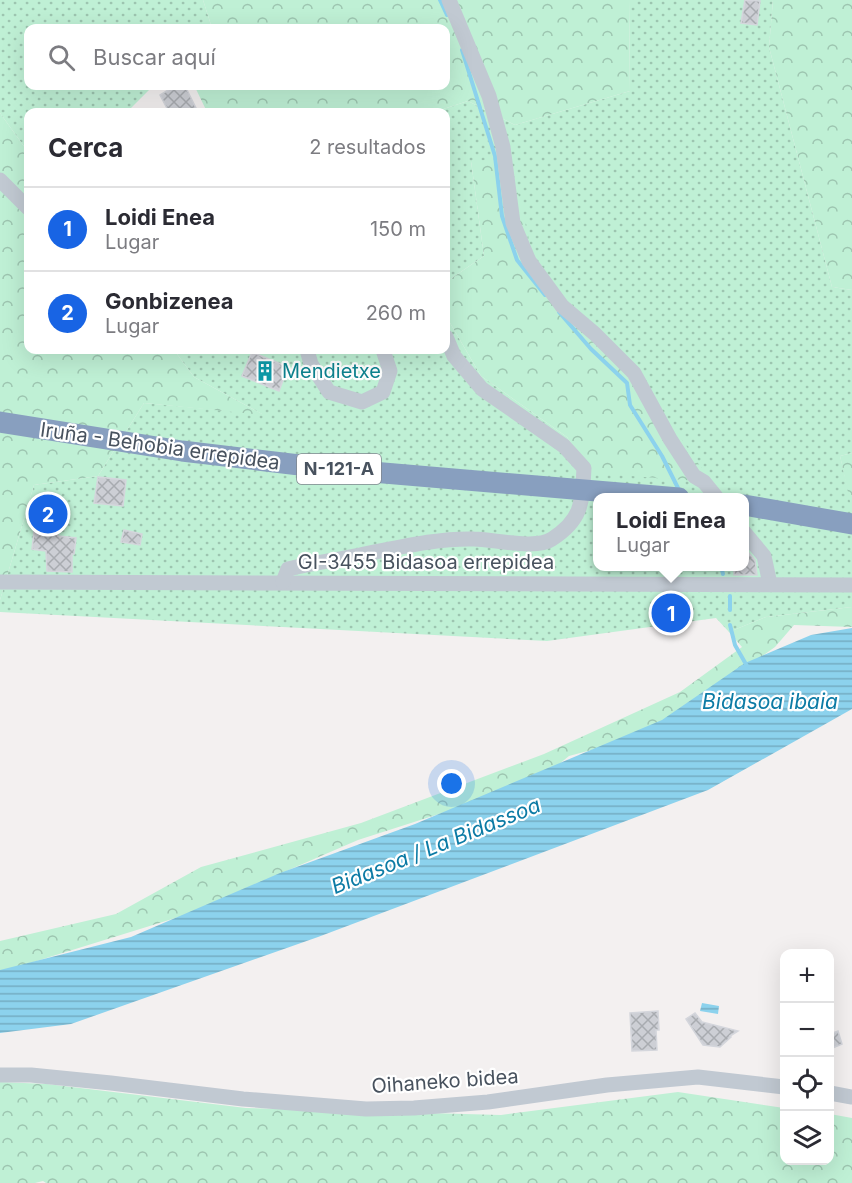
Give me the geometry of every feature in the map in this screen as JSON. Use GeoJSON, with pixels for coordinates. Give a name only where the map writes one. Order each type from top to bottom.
{"type":"FeatureCollection","features":[{"type":"Feature","properties":{"kind":"highway","name":"Iruña - Behobia errepidea"},"geometry":{"type":"LineString","coordinates":[[0,422],[111,440],[325,468],[624,493]]}},
{"type":"Feature","properties":{"kind":"highway"},"geometry":{"type":"LineString","coordinates":[[749,506],[852,524]]}},
{"type":"Feature","properties":{"kind":"street"},"geometry":{"type":"LineString","coordinates":[[449,0],[489,96],[503,147],[513,223],[529,261],[562,306],[595,334],[634,373],[670,439],[694,476],[704,482],[713,493]]}},
{"type":"Feature","properties":{"kind":"street"},"geometry":{"type":"LineString","coordinates":[[0,180],[24,204]]}},
{"type":"Feature","properties":{"kind":"street"},"geometry":{"type":"LineString","coordinates":[[283,582],[288,569],[418,544],[474,539],[518,544],[550,541],[574,521],[582,504],[584,468],[564,446],[482,389],[454,356],[450,346]]}},
{"type":"Feature","properties":{"kind":"street"},"geometry":{"type":"LineString","coordinates":[[308,354],[311,364],[329,392],[362,402],[382,392],[390,371],[384,354]]}},
{"type":"Feature","properties":{"kind":"street"},"geometry":{"type":"LineString","coordinates":[[749,538],[764,556],[770,584]]}},
{"type":"Feature","properties":{"kind":"street","name":"GI-3455 Bidasoa errepidea"},"geometry":{"type":"LineString","coordinates":[[0,582],[852,585]]}},
{"type":"Feature","properties":{"kind":"street","name":"Oihaneko bidea"},"geometry":{"type":"LineString","coordinates":[[0,1075],[31,1075],[243,1099],[366,1109],[488,1102],[607,1085],[698,1077],[780,1087]]}},
{"type":"Feature","properties":{"kind":"street"},"geometry":{"type":"LineString","coordinates":[[834,1095],[852,1097]]}},
{"type":"Feature","properties":{"kind":"green space"},"geometry":{"type":"Polygon","coordinates":[[[0,0],[203,0],[211,24],[24,24],[24,90],[149,90],[131,108],[24,108],[24,146],[0,113],[0,0]]]}},
{"type":"Feature","properties":{"kind":"green space"},"geometry":{"type":"Polygon","coordinates":[[[203,0],[629,0],[630,91],[515,125],[468,101],[446,108],[205,108],[196,90],[450,90],[450,24],[211,24],[203,0]]]}},
{"type":"Feature","properties":{"kind":"green space"},"geometry":{"type":"Polygon","coordinates":[[[629,0],[773,0],[769,47],[832,287],[852,290],[852,453],[840,456],[852,506],[852,607],[766,617],[729,632],[716,618],[547,641],[0,612],[0,600],[34,485],[98,476],[144,403],[262,414],[194,377],[177,354],[450,354],[450,323],[481,376],[567,437],[591,473],[536,269],[471,161],[484,256],[450,279],[450,108],[446,108],[468,101],[515,125],[630,91],[629,0]]]}},
{"type":"Feature","properties":{"kind":"green space"},"geometry":{"type":"Polygon","coordinates":[[[773,0],[852,0],[852,290],[832,287],[769,47],[773,0]]]}},
{"type":"Feature","properties":{"kind":"green space"},"geometry":{"type":"Polygon","coordinates":[[[0,113],[24,146],[24,354],[177,354],[194,377],[264,415],[144,403],[98,476],[34,485],[0,600],[0,113]]]}},
{"type":"Feature","properties":{"kind":"green space"},"geometry":{"type":"Polygon","coordinates":[[[510,159],[536,269],[620,349],[711,482],[591,473],[567,437],[481,376],[450,323],[450,279],[484,256],[471,161],[510,159]]]}},
{"type":"Feature","properties":{"kind":"green space"},"geometry":{"type":"Polygon","coordinates":[[[852,453],[852,506],[851,506],[840,456],[852,453]]]}},
{"type":"Feature","properties":{"kind":"green space"},"geometry":{"type":"Polygon","coordinates":[[[852,607],[852,627],[794,625],[775,647],[714,690],[640,737],[569,756],[536,783],[358,840],[182,916],[0,971],[0,941],[116,914],[201,867],[361,823],[544,754],[680,692],[742,647],[729,632],[766,617],[852,607]]]}},
{"type":"Feature","properties":{"kind":"green space"},"geometry":{"type":"Polygon","coordinates":[[[0,1082],[47,1084],[246,1108],[501,1115],[678,1092],[780,1107],[780,1165],[834,1165],[834,1115],[852,1118],[852,1183],[46,1183],[43,1181],[0,1183],[0,1082]]]}},
{"type":"Feature","properties":{"kind":"water","name":"Bidasoa ibaia"},"geometry":{"type":"Polygon","coordinates":[[[852,628],[852,709],[708,790],[318,937],[71,1024],[0,1033],[0,970],[131,937],[280,873],[415,824],[662,720],[745,663],[811,635],[852,628]]]}},
{"type":"Feature","properties":{"kind":"water"},"geometry":{"type":"Polygon","coordinates":[[[702,1003],[719,1006],[718,1014],[700,1011],[702,1003]]]}},
{"type":"Feature","properties":{"kind":"building"},"geometry":{"type":"Polygon","coordinates":[[[745,0],[760,1],[757,25],[741,23],[745,0]]]}},
{"type":"Feature","properties":{"kind":"building"},"geometry":{"type":"Polygon","coordinates":[[[168,90],[187,90],[196,108],[167,108],[160,95],[168,90]]]}},
{"type":"Feature","properties":{"kind":"building","name":"Mendietxe"},"geometry":{"type":"Polygon","coordinates":[[[251,354],[257,354],[288,367],[279,391],[242,376],[251,354]]]}},
{"type":"Feature","properties":{"kind":"building"},"geometry":{"type":"Polygon","coordinates":[[[98,477],[126,480],[123,506],[94,503],[98,477]]]}},
{"type":"Feature","properties":{"kind":"building"},"geometry":{"type":"Polygon","coordinates":[[[37,505],[61,507],[58,536],[76,538],[74,554],[72,554],[72,572],[47,571],[46,551],[32,549],[37,505]]]}},
{"type":"Feature","properties":{"kind":"building"},"geometry":{"type":"Polygon","coordinates":[[[124,530],[142,534],[140,545],[121,542],[124,530]]]}},
{"type":"Feature","properties":{"kind":"building"},"geometry":{"type":"Polygon","coordinates":[[[749,553],[755,560],[757,575],[734,575],[734,571],[749,571],[749,553]]]}},
{"type":"Feature","properties":{"kind":"building"},"geometry":{"type":"Polygon","coordinates":[[[665,596],[688,608],[675,629],[654,618],[665,596]]]}},
{"type":"Feature","properties":{"kind":"building"},"geometry":{"type":"Polygon","coordinates":[[[658,1011],[657,1050],[632,1051],[630,1013],[658,1011]]]}},
{"type":"Feature","properties":{"kind":"building"},"geometry":{"type":"Polygon","coordinates":[[[695,1013],[702,1022],[738,1031],[720,1047],[703,1045],[686,1019],[695,1013]]]}},
{"type":"Feature","properties":{"kind":"building"},"geometry":{"type":"Polygon","coordinates":[[[838,1031],[842,1044],[834,1047],[834,1032],[838,1031]]]}},
{"type":"Feature","properties":{"kind":"waterway"},"geometry":{"type":"LineString","coordinates":[[440,0],[447,15]]}},
{"type":"Feature","properties":{"kind":"waterway"},"geometry":{"type":"LineString","coordinates":[[462,50],[495,156],[502,216],[517,260],[545,295]]}},
{"type":"Feature","properties":{"kind":"waterway"},"geometry":{"type":"LineString","coordinates":[[559,312],[591,349],[627,383],[630,405],[662,456],[680,492]]}},
{"type":"Feature","properties":{"kind":"waterway"},"geometry":{"type":"LineString","coordinates":[[730,596],[730,610]]}},
{"type":"Feature","properties":{"kind":"waterway"},"geometry":{"type":"LineString","coordinates":[[730,625],[735,645],[747,666]]}},
{"type":"Feature","properties":{"kind":"place","name":"Mendietxe"},"geometry":{"type":"Point","coordinates":[265,371]}},
{"type":"Feature","properties":{"kind":"place","name":"Gonbizenea"},"geometry":{"type":"Point","coordinates":[48,514]}},
{"type":"Feature","properties":{"kind":"place","name":"Loidi Enea"},"geometry":{"type":"Point","coordinates":[671,613]}},
{"type":"Feature","properties":{"kind":"water label","name":"Bidasoa / La Bidassoa"},"geometry":{"type":"Point","coordinates":[436,846]}}]}
